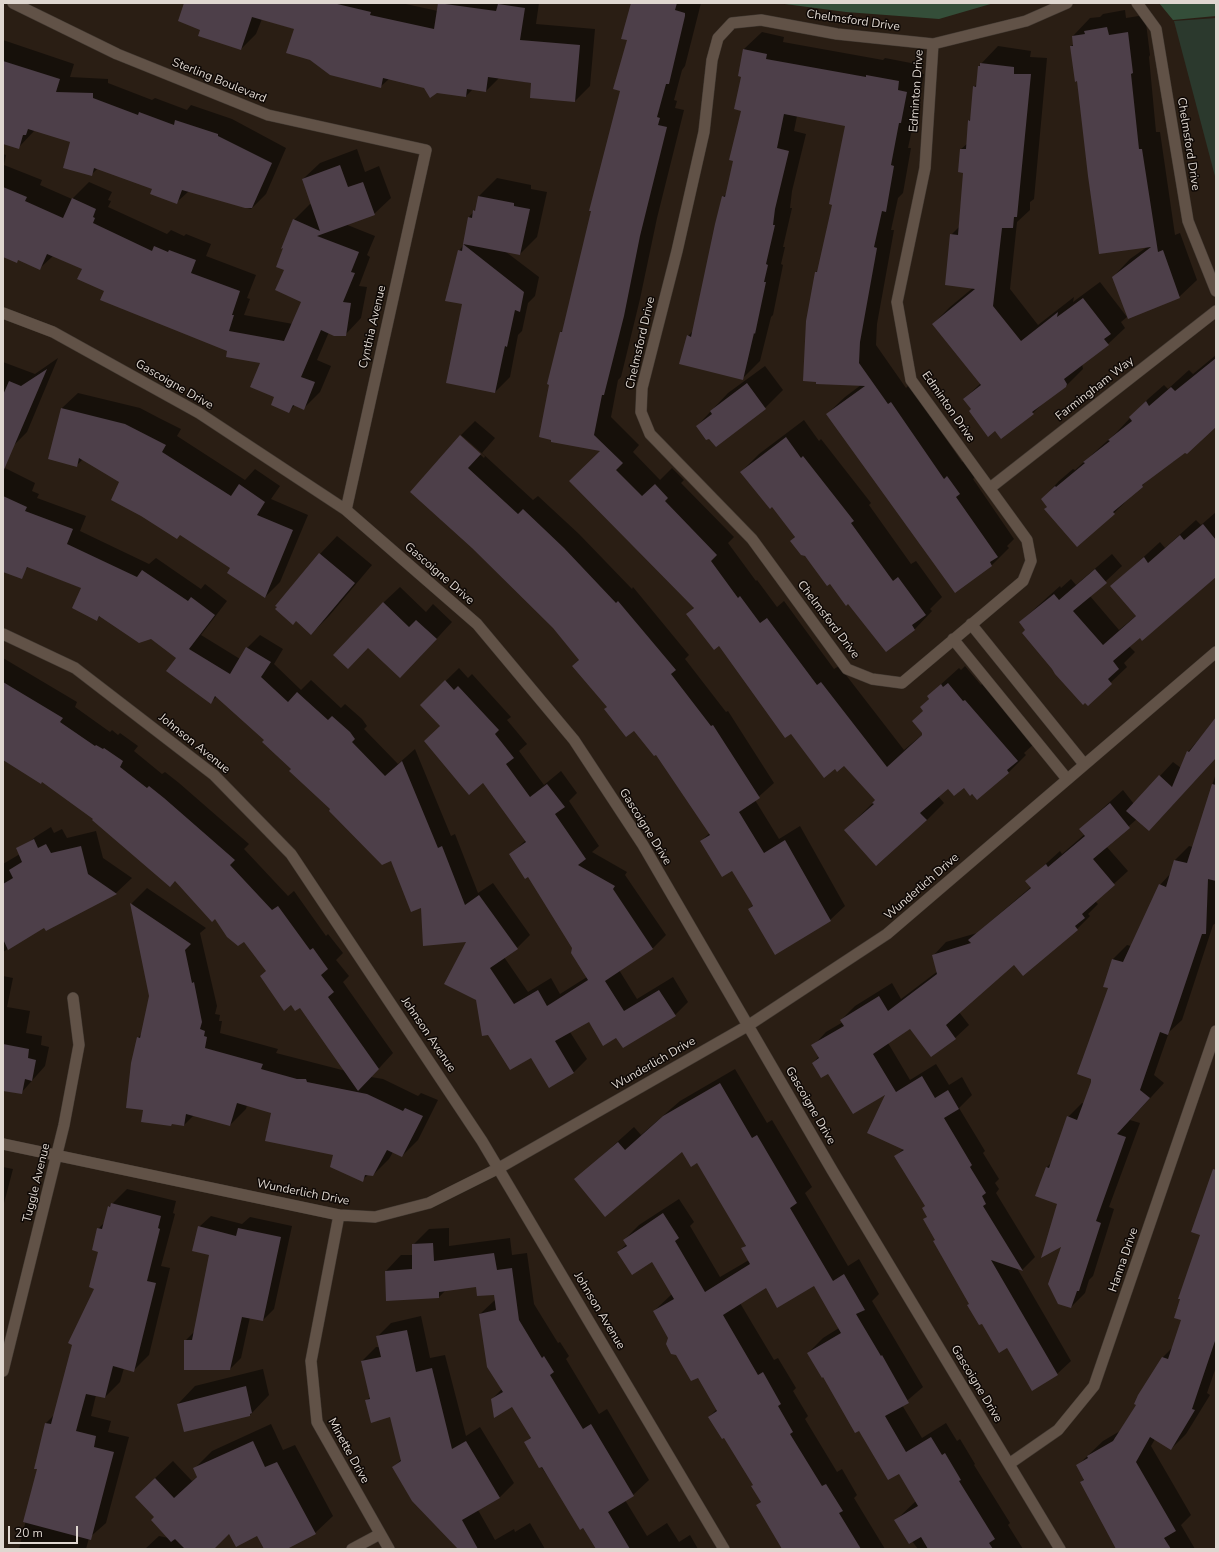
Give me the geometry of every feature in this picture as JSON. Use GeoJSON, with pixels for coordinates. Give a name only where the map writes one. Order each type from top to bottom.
{"type":"FeatureCollection","features":[{"type":"Feature","properties":{"kind":"street","name":"Sterling Boulevard"},"geometry":{"type":"LineString","coordinates":[[13,3],[117,54],[268,115],[426,150]]}},
{"type":"Feature","properties":{"kind":"street","name":"Chelmsford Drive"},"geometry":{"type":"LineString","coordinates":[[953,639],[902,683],[872,679],[847,669],[752,539],[650,434],[641,412],[642,388],[677,251],[704,132],[712,60],[718,38],[732,23],[761,20],[837,34],[933,44],[1026,20],[1067,3]]}},
{"type":"Feature","properties":{"kind":"street","name":"Chelmsford Drive"},"geometry":{"type":"LineString","coordinates":[[1137,3],[1156,29],[1188,220],[1216,291]]}},
{"type":"Feature","properties":{"kind":"street","name":"Edminton Drive"},"geometry":{"type":"LineString","coordinates":[[933,44],[925,168],[897,302],[911,380],[1027,540],[1031,561],[1023,581],[953,639]]}},
{"type":"Feature","properties":{"kind":"street","name":"Cynthia Avenue"},"geometry":{"type":"LineString","coordinates":[[346,510],[426,150]]}},
{"type":"Feature","properties":{"kind":"street","name":"Farmingham Way"},"geometry":{"type":"LineString","coordinates":[[990,488],[1216,311]]}},
{"type":"Feature","properties":{"kind":"street","name":"Gascoigne Drive"},"geometry":{"type":"LineString","coordinates":[[3,313],[53,332],[199,413],[346,510],[477,624],[574,740],[643,845],[832,1170],[1060,1549]]}},
{"type":"Feature","properties":{"kind":"street"},"geometry":{"type":"LineString","coordinates":[[971,624],[1084,764]]}},
{"type":"Feature","properties":{"kind":"street","name":"Johnson Avenue"},"geometry":{"type":"LineString","coordinates":[[3,634],[75,668],[214,775],[291,854],[474,1128],[499,1168],[724,1549]]}},
{"type":"Feature","properties":{"kind":"street"},"geometry":{"type":"LineString","coordinates":[[953,639],[1067,779]]}},
{"type":"Feature","properties":{"kind":"street","name":"Wunderlich Drive"},"geometry":{"type":"LineString","coordinates":[[3,1144],[339,1215],[375,1217],[429,1203],[499,1168],[748,1025],[887,934],[1216,652]]}},
{"type":"Feature","properties":{"kind":"street","name":"Tuggle Avenue"},"geometry":{"type":"LineString","coordinates":[[3,1371],[58,1156],[79,1045],[73,998]]}},
{"type":"Feature","properties":{"kind":"street","name":"Hanna Drive"},"geometry":{"type":"LineString","coordinates":[[1009,1464],[1058,1430],[1094,1386],[1216,1032]]}},
{"type":"Feature","properties":{"kind":"street","name":"Minette Drive"},"geometry":{"type":"LineString","coordinates":[[339,1215],[311,1361],[317,1422],[389,1549]]}},
{"type":"Feature","properties":{"kind":"street"},"geometry":{"type":"LineString","coordinates":[[352,1549],[380,1534]]}},
{"type":"Feature","properties":{"kind":"green space"},"geometry":{"type":"Polygon","coordinates":[[[777,3],[994,3],[939,19],[846,12],[777,3]]]}},
{"type":"Feature","properties":{"kind":"green space"},"geometry":{"type":"Polygon","coordinates":[[[1159,3],[1216,3],[1216,16],[1173,20],[1159,3]]]}},
{"type":"Feature","properties":{"kind":"green space"},"geometry":{"type":"Polygon","coordinates":[[[1216,18],[1216,180],[1174,21],[1216,18]]]}},
{"type":"Feature","properties":{"kind":"building"},"geometry":{"type":"Polygon","coordinates":[[[184,3],[333,3],[371,12],[370,15],[434,29],[438,3],[496,11],[498,4],[525,8],[520,40],[580,45],[575,102],[530,98],[531,83],[488,77],[486,92],[467,89],[466,97],[437,93],[430,98],[424,88],[383,78],[381,88],[330,75],[310,60],[286,53],[294,29],[252,17],[241,50],[198,36],[200,30],[178,21],[184,3]]]}},
{"type":"Feature","properties":{"kind":"building"},"geometry":{"type":"Polygon","coordinates":[[[631,3],[677,3],[675,10],[685,13],[685,16],[669,84],[666,84],[657,117],[660,118],[658,125],[667,127],[640,236],[624,316],[604,395],[602,395],[594,435],[623,463],[616,470],[642,496],[655,484],[668,498],[665,501],[717,555],[711,561],[738,598],[740,596],[760,623],[767,618],[817,685],[821,682],[887,767],[922,735],[912,721],[923,711],[920,707],[929,699],[927,696],[941,684],[943,687],[948,683],[963,701],[965,700],[1018,761],[1007,770],[1009,773],[977,800],[972,794],[970,796],[964,788],[954,796],[948,789],[920,813],[927,820],[876,866],[844,830],[874,804],[872,803],[875,800],[844,766],[837,772],[835,769],[824,778],[791,734],[785,738],[719,646],[714,650],[686,614],[694,608],[569,481],[600,451],[551,442],[551,440],[539,437],[549,385],[547,384],[560,332],[562,332],[591,211],[589,211],[620,91],[613,89],[627,40],[621,39],[631,3]]]}},
{"type":"Feature","properties":{"kind":"building"},"geometry":{"type":"Polygon","coordinates":[[[1107,27],[1109,35],[1128,32],[1139,149],[1142,149],[1158,252],[1163,250],[1180,298],[1128,319],[1112,277],[1151,247],[1099,254],[1077,81],[1075,82],[1070,46],[1073,46],[1072,36],[1085,34],[1084,31],[1107,27]]]}},
{"type":"Feature","properties":{"kind":"building"},"geometry":{"type":"Polygon","coordinates":[[[743,49],[767,54],[766,59],[866,77],[866,75],[899,81],[898,90],[907,92],[891,165],[894,166],[886,212],[882,211],[874,247],[877,248],[860,342],[859,363],[888,404],[891,402],[944,479],[947,476],[960,494],[956,497],[998,557],[990,562],[992,566],[955,593],[826,414],[865,386],[816,384],[816,382],[803,381],[806,321],[815,272],[817,272],[832,205],[829,204],[845,126],[784,114],[777,148],[789,151],[775,209],[773,225],[775,225],[766,264],[768,265],[764,282],[766,282],[743,380],[679,364],[687,335],[691,337],[715,224],[722,196],[725,197],[733,161],[729,160],[741,111],[734,109],[741,77],[738,76],[743,49]]]}},
{"type":"Feature","properties":{"kind":"building"},"geometry":{"type":"Polygon","coordinates":[[[3,61],[60,79],[56,92],[93,93],[93,98],[138,115],[139,112],[174,125],[175,120],[218,134],[218,136],[272,163],[252,208],[245,208],[182,190],[177,204],[150,194],[152,189],[94,168],[92,176],[63,168],[70,142],[28,129],[26,135],[23,135],[19,149],[3,144],[3,61]]]}},
{"type":"Feature","properties":{"kind":"building"},"geometry":{"type":"Polygon","coordinates":[[[980,63],[1014,67],[1014,74],[1031,74],[1017,217],[1014,217],[1013,228],[1002,228],[993,306],[1021,341],[1058,312],[1057,317],[1083,298],[1111,334],[1104,339],[1109,345],[1064,379],[1067,384],[1066,387],[1032,412],[1034,414],[1001,439],[995,431],[988,437],[969,411],[971,409],[963,399],[981,385],[932,324],[975,289],[945,285],[950,234],[958,235],[963,173],[958,172],[960,149],[966,149],[968,120],[970,121],[973,86],[976,87],[978,66],[980,66],[980,63]]]}},
{"type":"Feature","properties":{"kind":"building"},"geometry":{"type":"Polygon","coordinates":[[[340,165],[348,187],[363,182],[375,215],[317,236],[359,252],[351,272],[355,273],[343,302],[351,303],[346,336],[334,336],[321,330],[301,377],[315,382],[304,410],[293,405],[289,413],[271,405],[274,397],[250,387],[260,363],[226,357],[227,351],[100,300],[104,291],[77,279],[82,269],[47,254],[40,270],[18,260],[17,263],[3,257],[3,187],[27,197],[25,201],[63,218],[72,198],[96,209],[93,217],[95,218],[93,223],[152,251],[154,246],[168,252],[169,250],[196,260],[191,273],[240,291],[232,315],[234,315],[229,331],[284,341],[301,302],[275,290],[284,270],[276,267],[283,248],[281,249],[293,219],[320,231],[302,179],[340,165]]]}},
{"type":"Feature","properties":{"kind":"building"},"geometry":{"type":"Polygon","coordinates":[[[478,196],[514,203],[514,206],[530,209],[520,255],[463,244],[468,217],[472,218],[478,196]]]}},
{"type":"Feature","properties":{"kind":"building"},"geometry":{"type":"Polygon","coordinates":[[[463,244],[524,292],[520,312],[515,310],[507,347],[505,346],[495,393],[446,383],[462,304],[445,301],[458,250],[462,251],[463,244]]]}},
{"type":"Feature","properties":{"kind":"building"},"geometry":{"type":"Polygon","coordinates":[[[1216,358],[1216,427],[1187,454],[1185,453],[1142,485],[1143,487],[1113,512],[1115,514],[1077,547],[1044,509],[1047,507],[1041,499],[1085,463],[1083,462],[1110,441],[1108,440],[1132,421],[1129,417],[1146,401],[1149,406],[1171,387],[1175,391],[1216,358]]]}},
{"type":"Feature","properties":{"kind":"building"},"geometry":{"type":"Polygon","coordinates":[[[47,369],[3,472],[3,395],[9,381],[21,386],[47,369]]]}},
{"type":"Feature","properties":{"kind":"building"},"geometry":{"type":"Polygon","coordinates":[[[747,383],[766,409],[716,447],[709,439],[706,440],[696,426],[712,414],[710,411],[747,383]]]}},
{"type":"Feature","properties":{"kind":"building"},"geometry":{"type":"Polygon","coordinates":[[[61,408],[125,424],[166,445],[162,452],[231,496],[239,484],[265,502],[257,515],[293,530],[265,598],[227,573],[230,568],[180,535],[177,539],[141,516],[111,500],[119,482],[79,458],[77,467],[48,459],[61,408]]]}},
{"type":"Feature","properties":{"kind":"building"},"geometry":{"type":"Polygon","coordinates":[[[460,435],[481,454],[468,468],[518,514],[523,509],[564,548],[616,603],[618,601],[676,670],[671,674],[711,726],[713,725],[760,798],[739,812],[764,853],[785,840],[831,921],[775,955],[748,909],[753,906],[751,902],[732,871],[722,877],[700,841],[710,835],[656,755],[654,756],[634,731],[626,737],[604,709],[607,707],[572,666],[579,660],[553,628],[472,548],[410,492],[460,435]]]}},
{"type":"Feature","properties":{"kind":"building"},"geometry":{"type":"Polygon","coordinates":[[[786,437],[801,458],[803,456],[854,521],[851,523],[893,581],[898,577],[926,615],[912,625],[915,630],[886,652],[848,604],[846,606],[830,584],[827,586],[805,556],[801,555],[790,541],[795,537],[772,507],[770,509],[740,472],[786,437]]]}},
{"type":"Feature","properties":{"kind":"building"},"geometry":{"type":"Polygon","coordinates":[[[3,496],[27,507],[25,511],[73,529],[67,544],[137,577],[142,570],[188,601],[191,597],[215,615],[189,649],[230,674],[246,647],[271,662],[261,677],[288,702],[297,692],[328,720],[332,716],[350,732],[355,739],[352,742],[385,776],[402,761],[438,848],[442,846],[465,905],[479,895],[518,949],[490,968],[514,1004],[538,990],[547,1006],[588,980],[571,953],[572,948],[528,877],[525,879],[509,854],[526,842],[483,783],[469,795],[424,741],[440,726],[420,705],[445,680],[454,690],[458,686],[499,730],[495,734],[514,758],[506,764],[530,797],[547,784],[565,807],[555,814],[586,859],[578,865],[615,886],[613,889],[653,949],[605,981],[624,1011],[659,990],[676,1016],[623,1048],[616,1038],[603,1046],[589,1022],[555,1041],[574,1073],[549,1088],[531,1058],[510,1070],[488,1035],[482,1036],[476,1000],[444,984],[466,942],[423,946],[421,908],[411,912],[391,861],[382,865],[329,811],[330,809],[289,771],[291,769],[262,742],[264,740],[215,696],[211,704],[166,671],[176,658],[151,639],[139,643],[99,616],[97,621],[72,608],[81,588],[27,567],[22,579],[3,572],[3,496]]]}},
{"type":"Feature","properties":{"kind":"building"},"geometry":{"type":"Polygon","coordinates":[[[1203,524],[1216,540],[1216,577],[1142,641],[1140,638],[1113,661],[1119,669],[1108,679],[1112,684],[1088,706],[1085,703],[1083,705],[1055,674],[1022,633],[1025,630],[1019,622],[1054,594],[1059,600],[1095,569],[1107,583],[1073,611],[1103,645],[1136,616],[1110,586],[1144,557],[1148,563],[1180,535],[1184,540],[1203,524]]]}},
{"type":"Feature","properties":{"kind":"building"},"geometry":{"type":"Polygon","coordinates":[[[319,553],[355,583],[311,635],[296,621],[293,625],[275,609],[277,607],[275,606],[319,553]]]}},
{"type":"Feature","properties":{"kind":"building"},"geometry":{"type":"Polygon","coordinates":[[[383,602],[409,627],[416,620],[437,639],[400,678],[368,648],[348,669],[333,655],[383,602]]]}},
{"type":"Feature","properties":{"kind":"building"},"geometry":{"type":"Polygon","coordinates":[[[3,682],[63,718],[60,722],[95,746],[104,748],[123,761],[120,767],[147,788],[149,786],[164,798],[235,860],[230,865],[272,910],[278,906],[310,950],[313,948],[328,969],[321,975],[334,992],[328,997],[379,1069],[358,1091],[300,1008],[295,1011],[291,1005],[284,1011],[260,976],[266,971],[244,942],[238,946],[227,937],[215,919],[212,922],[175,881],[170,887],[92,820],[93,819],[42,782],[41,784],[3,760],[3,682]]]}},
{"type":"Feature","properties":{"kind":"building"},"geometry":{"type":"Polygon","coordinates":[[[1216,717],[1216,758],[1149,831],[1126,811],[1159,775],[1172,787],[1187,751],[1189,752],[1216,717]]]}},
{"type":"Feature","properties":{"kind":"building"},"geometry":{"type":"Polygon","coordinates":[[[1212,784],[1216,785],[1216,881],[1208,879],[1206,934],[1202,934],[1168,1035],[1160,1032],[1140,1090],[1150,1098],[1117,1134],[1126,1137],[1096,1221],[1101,1223],[1079,1291],[1077,1291],[1071,1308],[1058,1304],[1048,1284],[1061,1247],[1041,1258],[1057,1204],[1035,1196],[1046,1167],[1049,1168],[1067,1116],[1077,1120],[1091,1082],[1091,1079],[1077,1074],[1108,988],[1103,987],[1112,959],[1123,962],[1159,884],[1166,887],[1174,860],[1187,863],[1212,784]]]}},
{"type":"Feature","properties":{"kind":"building"},"geometry":{"type":"Polygon","coordinates":[[[1110,803],[1130,828],[1093,859],[1115,885],[1082,914],[1085,918],[1075,926],[1078,930],[1023,976],[1014,965],[946,1025],[956,1039],[931,1057],[910,1029],[873,1054],[896,1092],[922,1076],[935,1098],[948,1090],[959,1109],[944,1118],[972,1165],[970,1167],[986,1193],[982,1196],[986,1204],[983,1206],[1023,1271],[991,1260],[1058,1375],[1032,1391],[1007,1348],[999,1353],[982,1324],[979,1325],[967,1305],[969,1304],[933,1241],[935,1240],[923,1219],[927,1217],[922,1208],[925,1206],[894,1156],[904,1150],[867,1133],[885,1095],[853,1114],[828,1074],[821,1078],[812,1063],[819,1058],[811,1045],[844,1026],[840,1020],[879,996],[888,1011],[937,974],[932,955],[971,943],[968,940],[1031,888],[1025,881],[1046,864],[1048,867],[1085,836],[1079,829],[1110,803]]]}},
{"type":"Feature","properties":{"kind":"building"},"geometry":{"type":"Polygon","coordinates":[[[34,839],[38,848],[46,844],[51,853],[81,846],[88,874],[117,894],[46,931],[44,928],[8,950],[3,939],[3,884],[13,878],[9,870],[22,862],[16,848],[34,839]]]}},
{"type":"Feature","properties":{"kind":"building"},"geometry":{"type":"Polygon","coordinates":[[[130,903],[191,944],[185,950],[192,983],[194,982],[202,1022],[200,1029],[205,1031],[204,1036],[207,1037],[205,1048],[263,1064],[261,1069],[297,1079],[306,1079],[307,1082],[367,1094],[403,1111],[405,1108],[423,1116],[402,1157],[387,1150],[373,1176],[365,1175],[363,1182],[330,1167],[333,1155],[265,1141],[271,1113],[237,1103],[230,1126],[186,1114],[184,1126],[172,1124],[171,1126],[141,1122],[143,1110],[126,1108],[131,1063],[137,1037],[140,1038],[149,996],[130,903]]]}},
{"type":"Feature","properties":{"kind":"building"},"geometry":{"type":"Polygon","coordinates":[[[3,1044],[29,1049],[28,1058],[36,1060],[32,1081],[25,1079],[22,1094],[3,1091],[3,1044]]]}},
{"type":"Feature","properties":{"kind":"building"},"geometry":{"type":"Polygon","coordinates":[[[720,1083],[752,1138],[757,1135],[797,1203],[790,1208],[833,1281],[844,1274],[865,1310],[856,1314],[881,1356],[882,1355],[909,1403],[885,1416],[906,1452],[931,1437],[942,1455],[945,1453],[961,1480],[959,1481],[995,1539],[989,1543],[993,1549],[928,1549],[921,1537],[909,1544],[894,1520],[918,1506],[899,1474],[888,1480],[859,1431],[855,1433],[823,1377],[822,1378],[807,1353],[841,1333],[814,1286],[777,1308],[766,1288],[723,1315],[758,1375],[763,1372],[781,1404],[778,1406],[793,1432],[790,1434],[822,1486],[826,1484],[843,1511],[839,1513],[861,1549],[782,1549],[756,1505],[761,1502],[751,1486],[753,1485],[724,1438],[722,1439],[708,1417],[717,1411],[698,1378],[691,1381],[676,1355],[671,1354],[666,1344],[668,1338],[653,1311],[674,1299],[652,1262],[632,1275],[617,1252],[627,1246],[623,1240],[663,1213],[679,1238],[675,1241],[705,1292],[750,1264],[741,1248],[746,1246],[697,1163],[691,1167],[682,1152],[605,1217],[574,1179],[618,1142],[625,1150],[663,1116],[720,1083]]]}},
{"type":"Feature","properties":{"kind":"building"},"geometry":{"type":"Polygon","coordinates":[[[1213,1169],[1216,1170],[1216,1338],[1192,1409],[1195,1410],[1171,1450],[1150,1437],[1136,1462],[1176,1531],[1164,1538],[1171,1549],[1116,1549],[1080,1482],[1084,1480],[1076,1465],[1088,1458],[1087,1456],[1113,1441],[1136,1405],[1134,1404],[1138,1395],[1162,1357],[1168,1359],[1181,1320],[1174,1318],[1180,1299],[1178,1299],[1200,1235],[1191,1232],[1213,1169]]]}},
{"type":"Feature","properties":{"kind":"building"},"geometry":{"type":"Polygon","coordinates":[[[111,1203],[161,1216],[158,1228],[160,1229],[147,1281],[156,1283],[134,1372],[113,1366],[105,1398],[86,1394],[76,1431],[96,1436],[94,1447],[114,1452],[91,1540],[23,1522],[37,1469],[34,1469],[45,1423],[51,1424],[72,1345],[68,1343],[94,1289],[89,1287],[98,1252],[92,1250],[97,1228],[102,1229],[108,1206],[110,1207],[111,1203]]]}},
{"type":"Feature","properties":{"kind":"building"},"geometry":{"type":"Polygon","coordinates":[[[198,1226],[236,1236],[238,1228],[281,1237],[263,1321],[242,1317],[230,1370],[184,1370],[184,1340],[192,1340],[209,1255],[192,1251],[198,1226]]]}},
{"type":"Feature","properties":{"kind":"building"},"geometry":{"type":"Polygon","coordinates":[[[433,1243],[434,1261],[494,1253],[497,1270],[512,1268],[519,1320],[542,1358],[544,1356],[554,1372],[550,1375],[583,1429],[591,1424],[634,1496],[608,1512],[630,1549],[596,1549],[583,1528],[580,1530],[542,1467],[539,1468],[524,1442],[531,1438],[512,1407],[494,1418],[491,1399],[503,1392],[487,1367],[479,1314],[496,1310],[494,1295],[477,1296],[476,1287],[439,1292],[439,1298],[386,1301],[385,1271],[412,1269],[412,1244],[433,1243]]]}},
{"type":"Feature","properties":{"kind":"building"},"geometry":{"type":"Polygon","coordinates":[[[407,1330],[416,1372],[432,1368],[452,1449],[466,1441],[500,1498],[462,1520],[478,1549],[458,1549],[412,1501],[392,1467],[401,1461],[390,1417],[371,1423],[365,1400],[370,1399],[361,1361],[381,1357],[376,1336],[407,1330]]]}},
{"type":"Feature","properties":{"kind":"building"},"geometry":{"type":"Polygon","coordinates":[[[246,1386],[252,1413],[250,1416],[184,1432],[177,1404],[246,1386]]]}},
{"type":"Feature","properties":{"kind":"building"},"geometry":{"type":"Polygon","coordinates":[[[253,1441],[265,1467],[277,1462],[316,1534],[287,1549],[264,1549],[257,1536],[236,1547],[229,1534],[214,1549],[185,1549],[175,1539],[171,1542],[151,1520],[154,1517],[135,1497],[155,1478],[174,1498],[197,1477],[193,1468],[253,1441]]]}}]}
